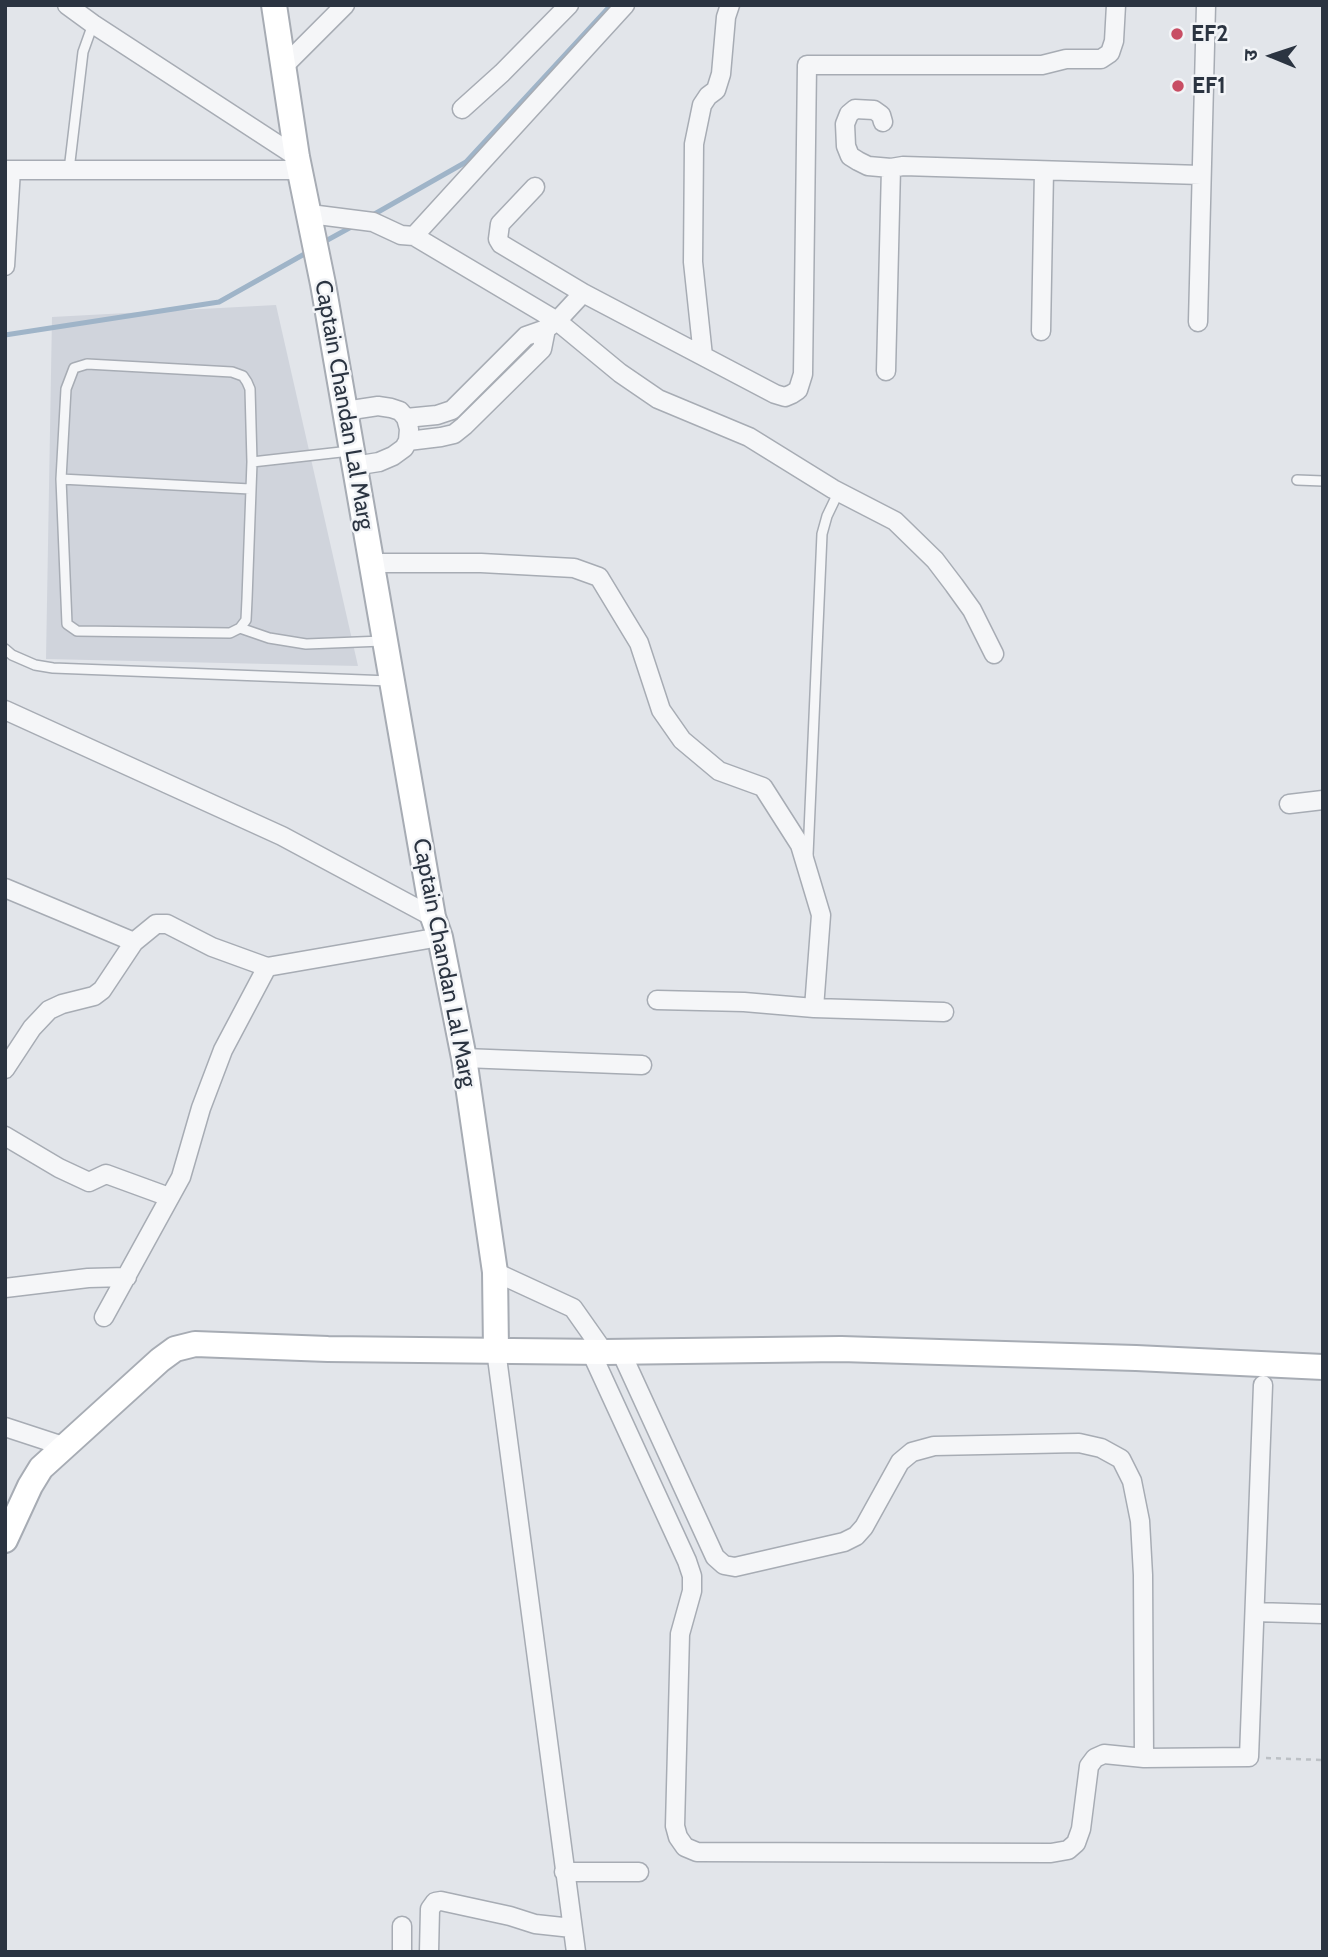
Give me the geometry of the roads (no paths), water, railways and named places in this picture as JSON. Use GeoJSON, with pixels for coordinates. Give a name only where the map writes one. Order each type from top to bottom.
{"type":"FeatureCollection","features":[{"type":"Feature","properties":{"kind":"street"},"geometry":{"type":"LineString","coordinates":[[67,5],[298,163]]}},
{"type":"Feature","properties":{"kind":"street","name":"Captain Chandan Lal Marg"},"geometry":{"type":"LineString","coordinates":[[274,5],[298,163],[323,284],[437,927],[464,1058],[495,1272],[496,1350]]}},
{"type":"Feature","properties":{"kind":"street"},"geometry":{"type":"LineString","coordinates":[[284,66],[345,5]]}},
{"type":"Feature","properties":{"kind":"street"},"geometry":{"type":"LineString","coordinates":[[462,108],[502,73],[569,5]]}},
{"type":"Feature","properties":{"kind":"street"},"geometry":{"type":"LineString","coordinates":[[414,236],[625,5]]}},
{"type":"Feature","properties":{"kind":"street"},"geometry":{"type":"LineString","coordinates":[[703,356],[693,262],[695,144],[702,105],[716,90],[721,74],[726,17],[730,5]]}},
{"type":"Feature","properties":{"kind":"street"},"geometry":{"type":"LineString","coordinates":[[535,187],[500,224],[498,239],[501,244],[583,293],[785,397],[802,384],[807,65],[1042,65],[1066,59],[1101,59],[1110,53],[1114,41],[1116,5]]}},
{"type":"Feature","properties":{"kind":"street"},"geometry":{"type":"LineString","coordinates":[[1198,322],[1206,5]]}},
{"type":"Feature","properties":{"kind":"street"},"geometry":{"type":"LineString","coordinates":[[883,122],[874,110],[855,109],[849,114],[845,124],[846,146],[850,156],[868,166],[891,168],[903,166],[1201,176]]}},
{"type":"Feature","properties":{"kind":"street"},"geometry":{"type":"LineString","coordinates":[[5,266],[8,170],[69,172],[298,163]]}},
{"type":"Feature","properties":{"kind":"street"},"geometry":{"type":"LineString","coordinates":[[886,371],[891,168]]}},
{"type":"Feature","properties":{"kind":"street"},"geometry":{"type":"LineString","coordinates":[[1041,331],[1044,172]]}},
{"type":"Feature","properties":{"kind":"street"},"geometry":{"type":"LineString","coordinates":[[312,225],[354,219],[373,222],[401,235],[414,236],[552,325],[658,399],[749,437],[895,521],[935,560],[972,610],[995,654]]}},
{"type":"Feature","properties":{"kind":"street"},"geometry":{"type":"LineString","coordinates":[[408,441],[441,437],[464,426],[542,349],[552,325],[583,293]]}},
{"type":"Feature","properties":{"kind":"street"},"geometry":{"type":"LineString","coordinates":[[406,418],[437,415],[452,410],[526,336],[552,325]]}},
{"type":"Feature","properties":{"kind":"street"},"geometry":{"type":"LineString","coordinates":[[345,411],[378,406],[400,411],[406,418],[409,429],[404,449],[393,456],[379,462],[353,458]]}},
{"type":"Feature","properties":{"kind":"street"},"geometry":{"type":"LineString","coordinates":[[371,563],[481,563],[574,568],[599,577],[639,643],[661,710],[682,740],[719,771],[763,787],[800,845],[821,915],[814,1008]]}},
{"type":"Feature","properties":{"kind":"street"},"geometry":{"type":"LineString","coordinates":[[5,710],[282,836],[437,927]]}},
{"type":"Feature","properties":{"kind":"street"},"geometry":{"type":"LineString","coordinates":[[1289,804],[1323,800]]}},
{"type":"Feature","properties":{"kind":"street"},"geometry":{"type":"LineString","coordinates":[[5,888],[134,942]]}},
{"type":"Feature","properties":{"kind":"street"},"geometry":{"type":"LineString","coordinates":[[5,1069],[32,1028],[49,1010],[94,996],[102,990],[134,942],[153,925],[167,924],[212,947],[267,967],[437,927]]}},
{"type":"Feature","properties":{"kind":"street"},"geometry":{"type":"LineString","coordinates":[[104,1317],[181,1177],[201,1108],[223,1050],[267,967]]}},
{"type":"Feature","properties":{"kind":"street"},"geometry":{"type":"LineString","coordinates":[[657,1000],[944,1012]]}},
{"type":"Feature","properties":{"kind":"street"},"geometry":{"type":"LineString","coordinates":[[464,1058],[642,1065]]}},
{"type":"Feature","properties":{"kind":"street"},"geometry":{"type":"LineString","coordinates":[[5,1136],[59,1168],[89,1182],[106,1174],[169,1197]]}},
{"type":"Feature","properties":{"kind":"street"},"geometry":{"type":"LineString","coordinates":[[495,1272],[573,1308],[605,1352],[715,1557],[724,1565],[736,1567],[844,1542],[856,1536],[864,1527],[900,1462],[912,1452],[934,1446],[1079,1443],[1101,1448],[1121,1459],[1132,1481],[1140,1521],[1144,1758]]}},
{"type":"Feature","properties":{"kind":"street"},"geometry":{"type":"LineString","coordinates":[[5,1288],[88,1278],[127,1277]]}},
{"type":"Feature","properties":{"kind":"street"},"geometry":{"type":"LineString","coordinates":[[5,1540],[41,1468],[168,1354],[175,1349],[195,1344],[328,1349],[605,1352],[841,1349],[1323,1367]]}},
{"type":"Feature","properties":{"kind":"street"},"geometry":{"type":"LineString","coordinates":[[496,1350],[576,1952]]}},
{"type":"Feature","properties":{"kind":"street"},"geometry":{"type":"LineString","coordinates":[[605,1352],[692,1576],[692,1591],[680,1634],[676,1826],[678,1837],[685,1847],[697,1852],[1051,1853],[1068,1850],[1076,1843],[1081,1829],[1089,1766],[1095,1758],[1104,1754],[1144,1758],[1249,1757],[1263,1385]]}},
{"type":"Feature","properties":{"kind":"street"},"geometry":{"type":"LineString","coordinates":[[5,1427],[63,1446]]}},
{"type":"Feature","properties":{"kind":"street"},"geometry":{"type":"LineString","coordinates":[[1255,1612],[1323,1614]]}},
{"type":"Feature","properties":{"kind":"street"},"geometry":{"type":"LineString","coordinates":[[564,1872],[639,1872]]}},
{"type":"Feature","properties":{"kind":"street"},"geometry":{"type":"LineString","coordinates":[[429,1952],[430,1909],[435,1902],[510,1916],[535,1924],[572,1928]]}},
{"type":"Feature","properties":{"kind":"street"},"geometry":{"type":"LineString","coordinates":[[402,1926],[402,1952]]}},
{"type":"Feature","properties":{"kind":"lane"},"geometry":{"type":"LineString","coordinates":[[69,172],[83,52],[93,24]]}},
{"type":"Feature","properties":{"kind":"lane"},"geometry":{"type":"LineString","coordinates":[[87,364],[232,372],[243,376],[250,388],[252,462],[246,620],[240,628],[230,633],[77,631],[71,628],[66,619],[61,479],[66,389],[69,375],[74,368],[87,364]]}},
{"type":"Feature","properties":{"kind":"lane"},"geometry":{"type":"LineString","coordinates":[[252,462],[353,458]]}},
{"type":"Feature","properties":{"kind":"lane"},"geometry":{"type":"LineString","coordinates":[[61,479],[250,489]]}},
{"type":"Feature","properties":{"kind":"lane"},"geometry":{"type":"LineString","coordinates":[[1297,480],[1323,481]]}},
{"type":"Feature","properties":{"kind":"lane"},"geometry":{"type":"LineString","coordinates":[[807,863],[822,534],[839,491]]}},
{"type":"Feature","properties":{"kind":"lane"},"geometry":{"type":"LineString","coordinates":[[240,628],[269,638],[306,644],[385,641]]}},
{"type":"Feature","properties":{"kind":"lane"},"geometry":{"type":"LineString","coordinates":[[5,649],[35,665],[53,668],[392,681]]}},
{"type":"Feature","properties":{"kind":"waterway"},"geometry":{"type":"LineString","coordinates":[[371,216],[466,162],[611,5]]}},
{"type":"Feature","properties":{"kind":"waterway"},"geometry":{"type":"LineString","coordinates":[[322,243],[353,226]]}},
{"type":"Feature","properties":{"kind":"waterway"},"geometry":{"type":"LineString","coordinates":[[5,335],[219,302],[308,252]]}},
{"type":"Feature","properties":{"kind":"place","name":"EF2"},"geometry":{"type":"Point","coordinates":[1177,34]}},
{"type":"Feature","properties":{"kind":"place","name":"EF1"},"geometry":{"type":"Point","coordinates":[1178,86]}}]}
